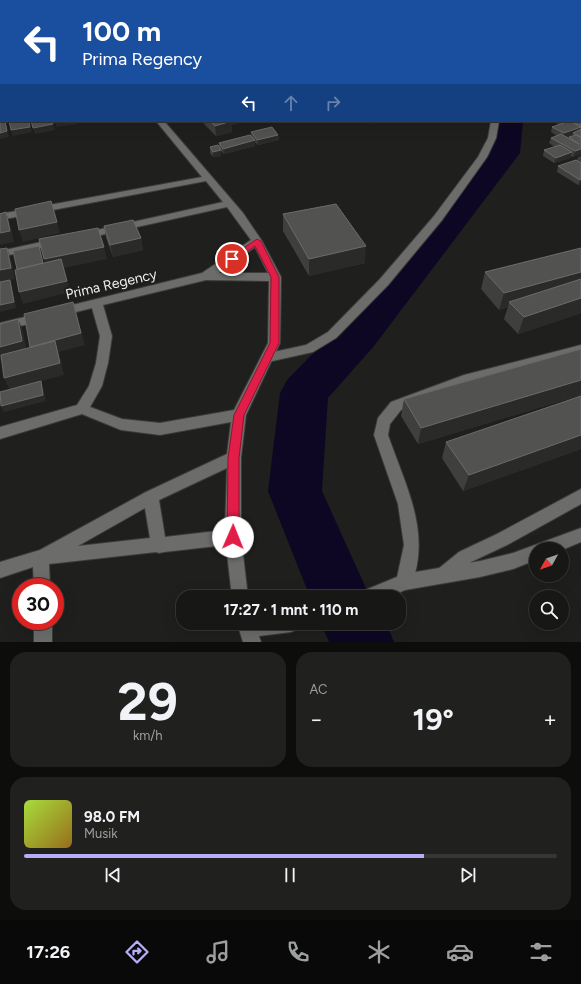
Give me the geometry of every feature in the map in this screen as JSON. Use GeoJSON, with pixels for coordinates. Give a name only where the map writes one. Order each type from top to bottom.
{"type":"FeatureCollection","features":[{"type":"Feature","properties":{"kind":"street"},"geometry":{"type":"LineString","coordinates":[[161,122],[230,203],[257,241],[275,277],[274,343],[239,415],[234,458],[233,537],[239,590]]}},
{"type":"Feature","properties":{"kind":"street"},"geometry":{"type":"LineString","coordinates":[[268,357],[309,349],[332,335],[384,282],[438,218],[482,157],[492,138],[495,122]]}},
{"type":"Feature","properties":{"kind":"street"},"geometry":{"type":"LineString","coordinates":[[0,217],[209,178]]}},
{"type":"Feature","properties":{"kind":"street"},"geometry":{"type":"LineString","coordinates":[[0,254],[230,203]]}},
{"type":"Feature","properties":{"kind":"street","name":"Prima Regency"},"geometry":{"type":"LineString","coordinates":[[206,276],[257,241]]}},
{"type":"Feature","properties":{"kind":"street","name":"Prima Regency"},"geometry":{"type":"LineString","coordinates":[[0,327],[206,276],[275,277]]}},
{"type":"Feature","properties":{"kind":"street"},"geometry":{"type":"LineString","coordinates":[[82,409],[94,386],[102,363],[106,336],[96,303]]}},
{"type":"Feature","properties":{"kind":"street"},"geometry":{"type":"LineString","coordinates":[[404,582],[412,545],[406,504],[381,435],[383,422],[396,406],[469,378],[581,350]]}},
{"type":"Feature","properties":{"kind":"street"},"geometry":{"type":"LineString","coordinates":[[0,433],[82,409],[122,424],[160,429],[239,415]]}},
{"type":"Feature","properties":{"kind":"street"},"geometry":{"type":"LineString","coordinates":[[0,570],[41,557],[151,497],[234,458]]}},
{"type":"Feature","properties":{"kind":"street"},"geometry":{"type":"LineString","coordinates":[[444,575],[465,557],[502,539],[581,496]]}},
{"type":"Feature","properties":{"kind":"street"},"geometry":{"type":"LineString","coordinates":[[151,497],[159,546]]}},
{"type":"Feature","properties":{"kind":"street"},"geometry":{"type":"LineString","coordinates":[[562,542],[581,535]]}},
{"type":"Feature","properties":{"kind":"street"},"geometry":{"type":"LineString","coordinates":[[41,557],[159,546],[233,537]]}},
{"type":"Feature","properties":{"kind":"street"},"geometry":{"type":"LineString","coordinates":[[386,590],[404,582],[493,566],[529,555]]}},
{"type":"Feature","properties":{"kind":"street"},"geometry":{"type":"LineString","coordinates":[[41,557],[42,578]]}},
{"type":"Feature","properties":{"kind":"street"},"geometry":{"type":"LineString","coordinates":[[43,630],[43,642]]}},
{"type":"Feature","properties":{"kind":"building"},"geometry":{"type":"Polygon","coordinates":[[[0,122],[5,122],[7,131],[0,133],[0,122]]]}},
{"type":"Feature","properties":{"kind":"building"},"geometry":{"type":"Polygon","coordinates":[[[9,122],[29,122],[30,127],[11,130],[9,122]]]}},
{"type":"Feature","properties":{"kind":"building"},"geometry":{"type":"Polygon","coordinates":[[[31,122],[52,122],[53,124],[33,128],[31,122]]]}},
{"type":"Feature","properties":{"kind":"building"},"geometry":{"type":"Polygon","coordinates":[[[211,122],[229,122],[215,126],[211,122]]]}},
{"type":"Feature","properties":{"kind":"building"},"geometry":{"type":"Polygon","coordinates":[[[572,122],[581,127],[564,133],[552,127],[572,122]]]}},
{"type":"Feature","properties":{"kind":"building"},"geometry":{"type":"Polygon","coordinates":[[[574,122],[581,122],[581,127],[574,122]]]}},
{"type":"Feature","properties":{"kind":"building"},"geometry":{"type":"Polygon","coordinates":[[[272,127],[278,135],[257,140],[251,132],[272,127]]]}},
{"type":"Feature","properties":{"kind":"building"},"geometry":{"type":"Polygon","coordinates":[[[581,129],[581,137],[573,133],[581,129]]]}},
{"type":"Feature","properties":{"kind":"building"},"geometry":{"type":"Polygon","coordinates":[[[561,134],[579,144],[569,137],[576,135],[581,138],[581,149],[575,151],[551,138],[561,134]]]}},
{"type":"Feature","properties":{"kind":"building"},"geometry":{"type":"Polygon","coordinates":[[[250,135],[255,140],[223,149],[219,143],[250,135]]]}},
{"type":"Feature","properties":{"kind":"building"},"geometry":{"type":"Polygon","coordinates":[[[218,145],[221,150],[213,152],[210,147],[218,145]]]}},
{"type":"Feature","properties":{"kind":"building"},"geometry":{"type":"Polygon","coordinates":[[[560,145],[572,152],[556,158],[544,150],[560,145]]]}},
{"type":"Feature","properties":{"kind":"building"},"geometry":{"type":"Polygon","coordinates":[[[576,160],[581,163],[580,180],[558,166],[576,160]]]}},
{"type":"Feature","properties":{"kind":"building"},"geometry":{"type":"Polygon","coordinates":[[[51,201],[57,222],[19,230],[15,209],[51,201]]]}},
{"type":"Feature","properties":{"kind":"building"},"geometry":{"type":"Polygon","coordinates":[[[336,204],[366,246],[309,259],[283,214],[336,204]]]}},
{"type":"Feature","properties":{"kind":"building"},"geometry":{"type":"Polygon","coordinates":[[[6,212],[10,231],[0,233],[0,214],[6,212]]]}},
{"type":"Feature","properties":{"kind":"building"},"geometry":{"type":"Polygon","coordinates":[[[133,220],[141,238],[110,245],[104,226],[133,220]]]}},
{"type":"Feature","properties":{"kind":"building"},"geometry":{"type":"Polygon","coordinates":[[[98,228],[104,247],[44,259],[39,239],[98,228]]]}},
{"type":"Feature","properties":{"kind":"building"},"geometry":{"type":"Polygon","coordinates":[[[39,246],[43,263],[17,269],[13,251],[39,246]]]}},
{"type":"Feature","properties":{"kind":"building"},"geometry":{"type":"Polygon","coordinates":[[[7,248],[11,268],[0,270],[0,249],[7,248]]]}},
{"type":"Feature","properties":{"kind":"building"},"geometry":{"type":"Polygon","coordinates":[[[581,248],[581,272],[504,293],[485,272],[581,248]]]}},
{"type":"Feature","properties":{"kind":"building"},"geometry":{"type":"Polygon","coordinates":[[[61,259],[67,281],[19,292],[15,270],[61,259]]]}},
{"type":"Feature","properties":{"kind":"building"},"geometry":{"type":"Polygon","coordinates":[[[581,279],[581,298],[524,317],[509,302],[581,279]]]}},
{"type":"Feature","properties":{"kind":"building"},"geometry":{"type":"Polygon","coordinates":[[[10,280],[14,302],[0,305],[0,282],[10,280]]]}},
{"type":"Feature","properties":{"kind":"building"},"geometry":{"type":"Polygon","coordinates":[[[73,302],[81,333],[30,347],[24,314],[73,302]]]}},
{"type":"Feature","properties":{"kind":"building"},"geometry":{"type":"Polygon","coordinates":[[[18,319],[22,341],[0,347],[0,324],[18,319]]]}},
{"type":"Feature","properties":{"kind":"building"},"geometry":{"type":"Polygon","coordinates":[[[55,341],[60,363],[4,378],[1,355],[55,341]]]}},
{"type":"Feature","properties":{"kind":"building"},"geometry":{"type":"Polygon","coordinates":[[[581,349],[581,380],[421,428],[404,399],[581,349]]]}},
{"type":"Feature","properties":{"kind":"building"},"geometry":{"type":"Polygon","coordinates":[[[41,381],[43,395],[1,406],[0,392],[41,381]]]}},
{"type":"Feature","properties":{"kind":"building"},"geometry":{"type":"Polygon","coordinates":[[[581,396],[581,435],[469,475],[446,442],[581,396]]]}},
{"type":"Feature","properties":{"kind":"waterway"},"geometry":{"type":"LineString","coordinates":[[337,590],[295,491],[304,393],[358,335],[504,153],[508,122]]}},
{"type":"Feature","properties":{"kind":"waterway"},"geometry":{"type":"LineString","coordinates":[[356,630],[362,642]]}},
{"type":"Feature","properties":{"kind":"route"},"geometry":{"type":"LineString","coordinates":[[232,259],[257,241],[275,277],[274,343],[239,415],[234,458],[233,537]]}}]}
